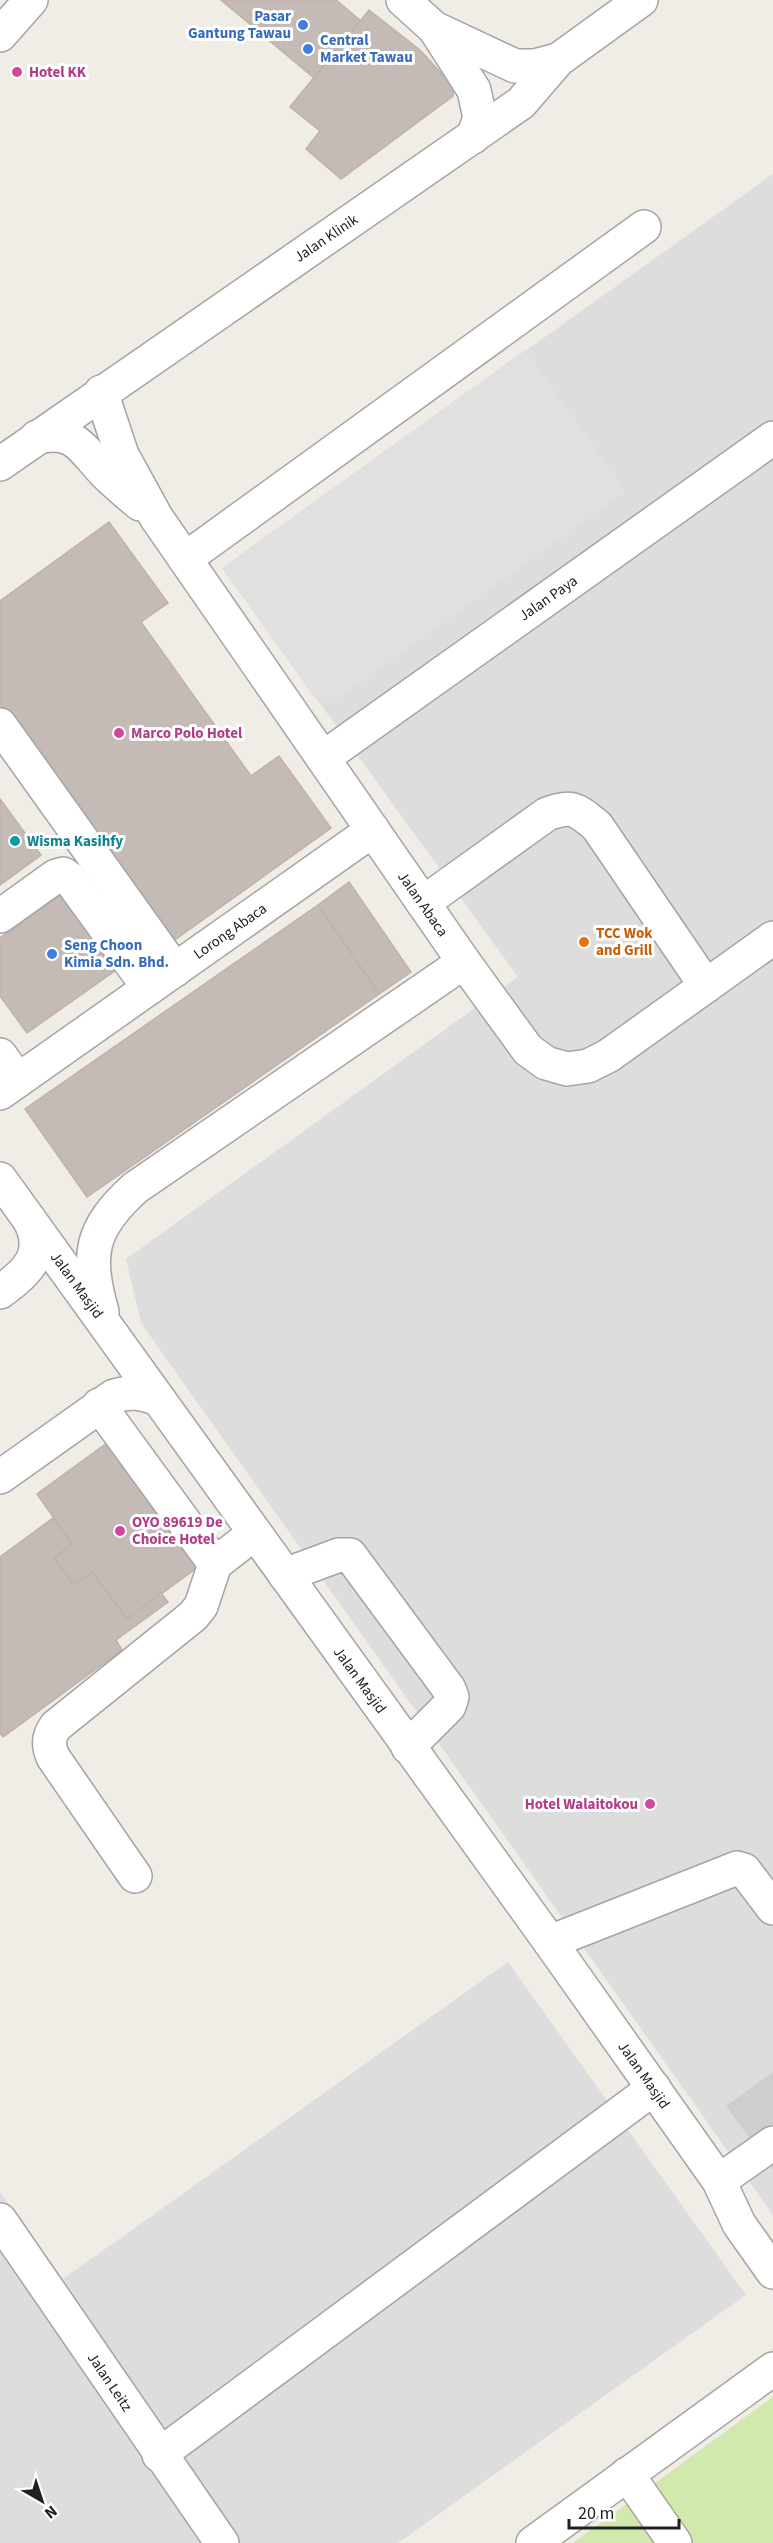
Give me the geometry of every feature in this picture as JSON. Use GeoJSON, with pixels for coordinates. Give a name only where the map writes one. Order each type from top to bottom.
{"type":"FeatureCollection","features":[{"type":"Feature","properties":{"kind":"street"},"geometry":{"type":"LineString","coordinates":[[0,35],[31,0]]}},
{"type":"Feature","properties":{"kind":"street"},"geometry":{"type":"LineString","coordinates":[[403,0],[434,27],[515,66],[535,66],[558,60]]}},
{"type":"Feature","properties":{"kind":"street","name":"Jalan Klinik"},"geometry":{"type":"LineString","coordinates":[[0,464],[521,103],[558,60],[641,0]]}},
{"type":"Feature","properties":{"kind":"street"},"geometry":{"type":"LineString","coordinates":[[434,27],[474,90],[480,118],[473,137]]}},
{"type":"Feature","properties":{"kind":"street"},"geometry":{"type":"LineString","coordinates":[[184,559],[644,227]]}},
{"type":"Feature","properties":{"kind":"street"},"geometry":{"type":"LineString","coordinates":[[101,392],[122,455],[156,517]]}},
{"type":"Feature","properties":{"kind":"street"},"geometry":{"type":"LineString","coordinates":[[37,437],[52,433],[72,438],[112,480],[156,517]]}},
{"type":"Feature","properties":{"kind":"street","name":"Jalan Paya"},"geometry":{"type":"LineString","coordinates":[[323,758],[773,438]]}},
{"type":"Feature","properties":{"kind":"street","name":"Jalan Abaca"},"geometry":{"type":"LineString","coordinates":[[156,517],[464,962],[528,1050],[546,1063],[567,1069],[588,1066],[608,1056],[773,938]]}},
{"type":"Feature","properties":{"kind":"street"},"geometry":{"type":"LineString","coordinates":[[0,725],[162,979]]}},
{"type":"Feature","properties":{"kind":"street"},"geometry":{"type":"LineString","coordinates":[[423,903],[547,814],[566,807],[582,814],[597,826],[706,986]]}},
{"type":"Feature","properties":{"kind":"street","name":"Lorong Abaca"},"geometry":{"type":"LineString","coordinates":[[6,1076],[162,979],[373,830]]}},
{"type":"Feature","properties":{"kind":"street"},"geometry":{"type":"LineString","coordinates":[[0,916],[56,876],[63,874],[162,979]]}},
{"type":"Feature","properties":{"kind":"street"},"geometry":{"type":"LineString","coordinates":[[105,1323],[95,1287],[93,1254],[105,1220],[120,1202],[144,1182],[464,962]]}},
{"type":"Feature","properties":{"kind":"street","name":"Jalan Masjid"},"geometry":{"type":"LineString","coordinates":[[0,1179],[654,2088],[719,2181],[739,2224],[773,2272]]}},
{"type":"Feature","properties":{"kind":"street"},"geometry":{"type":"LineString","coordinates":[[0,1292],[20,1277],[31,1264],[36,1252],[35,1230],[28,1218]]}},
{"type":"Feature","properties":{"kind":"street"},"geometry":{"type":"LineString","coordinates":[[0,1477],[114,1396],[129,1392],[142,1393],[158,1399]]}},
{"type":"Feature","properties":{"kind":"street"},"geometry":{"type":"LineString","coordinates":[[99,1405],[215,1564]]}},
{"type":"Feature","properties":{"kind":"street"},"geometry":{"type":"LineString","coordinates":[[135,1876],[53,1757],[49,1741],[56,1726],[193,1616],[201,1606],[215,1564],[255,1533]]}},
{"type":"Feature","properties":{"kind":"street"},"geometry":{"type":"LineString","coordinates":[[285,1575],[339,1555],[350,1555],[436,1671],[452,1697],[448,1706],[408,1747]]}},
{"type":"Feature","properties":{"kind":"street"},"geometry":{"type":"LineString","coordinates":[[550,1942],[737,1868],[744,1870],[773,1908]]}},
{"type":"Feature","properties":{"kind":"street"},"geometry":{"type":"LineString","coordinates":[[159,2455],[654,2088]]}},
{"type":"Feature","properties":{"kind":"street"},"geometry":{"type":"LineString","coordinates":[[719,2181],[773,2143]]}},
{"type":"Feature","properties":{"kind":"street","name":"Jalan Masjid"},"geometry":{"type":"LineString","coordinates":[[719,2181],[757,2213],[773,2236]]}},
{"type":"Feature","properties":{"kind":"street","name":"Jalan Leitz"},"geometry":{"type":"LineString","coordinates":[[0,2220],[159,2455],[222,2543]]}},
{"type":"Feature","properties":{"kind":"street"},"geometry":{"type":"LineString","coordinates":[[533,2543],[773,2369]]}},
{"type":"Feature","properties":{"kind":"street"},"geometry":{"type":"LineString","coordinates":[[627,2474],[675,2543]]}},
{"type":"Feature","properties":{"kind":"shaded area"},"geometry":{"type":"Polygon","coordinates":[[[773,174],[773,2215],[141,1323],[126,1259],[518,977],[222,568],[773,174]]]}},
{"type":"Feature","properties":{"kind":"shaded area"},"geometry":{"type":"Polygon","coordinates":[[[525,350],[626,491],[340,697],[314,697],[222,568],[525,350]]]}},
{"type":"Feature","properties":{"kind":"shaded area"},"geometry":{"type":"Polygon","coordinates":[[[508,1962],[746,2295],[398,2543],[0,2543],[0,2192],[63,2279],[508,1962]]]}},
{"type":"Feature","properties":{"kind":"shaded area"},"geometry":{"type":"Polygon","coordinates":[[[773,2072],[773,2170],[726,2106],[773,2072]]]}},
{"type":"Feature","properties":{"kind":"green space"},"geometry":{"type":"Polygon","coordinates":[[[773,2397],[773,2543],[573,2543],[773,2397]]]}},
{"type":"Feature","properties":{"kind":"building","name":"Central Market Tawau"},"geometry":{"type":"Polygon","coordinates":[[[221,0],[336,0],[361,21],[314,78],[221,0]]]}},
{"type":"Feature","properties":{"kind":"building"},"geometry":{"type":"Polygon","coordinates":[[[369,10],[420,50],[454,87],[453,96],[341,179],[306,149],[320,131],[290,107],[369,10]]]}},
{"type":"Feature","properties":{"kind":"building","name":"Marco Polo Hotel"},"geometry":{"type":"Polygon","coordinates":[[[109,522],[168,603],[141,622],[251,776],[279,756],[331,828],[169,944],[0,710],[0,601],[109,522]]]}},
{"type":"Feature","properties":{"kind":"building","name":"Wisma Kasihfy"},"geometry":{"type":"Polygon","coordinates":[[[0,799],[41,855],[0,885],[0,799]]]}},
{"type":"Feature","properties":{"kind":"building"},"geometry":{"type":"Polygon","coordinates":[[[349,882],[411,972],[379,994],[318,905],[349,882]]]}},
{"type":"Feature","properties":{"kind":"building","name":"Seng Choon Kimia Sdn. Bhd."},"geometry":{"type":"Polygon","coordinates":[[[61,894],[116,970],[27,1033],[0,996],[0,938],[61,894]]]}},
{"type":"Feature","properties":{"kind":"building"},"geometry":{"type":"Polygon","coordinates":[[[318,905],[379,994],[87,1197],[25,1109],[318,905]]]}},
{"type":"Feature","properties":{"kind":"building","name":"OYO 89619 De Choice Hotel"},"geometry":{"type":"Polygon","coordinates":[[[111,1440],[202,1564],[127,1619],[92,1572],[74,1585],[54,1558],[72,1544],[37,1494],[111,1440]]]}},
{"type":"Feature","properties":{"kind":"building"},"geometry":{"type":"Polygon","coordinates":[[[53,1518],[72,1544],[54,1558],[74,1585],[92,1572],[127,1619],[161,1593],[168,1602],[116,1640],[122,1650],[3,1737],[0,1733],[0,1557],[53,1518]]]}},
{"type":"Feature","properties":{"kind":"place","name":"Pasar Gantung Tawau"},"geometry":{"type":"Point","coordinates":[303,25]}},
{"type":"Feature","properties":{"kind":"place","name":"Central Market Tawau"},"geometry":{"type":"Point","coordinates":[308,49]}},
{"type":"Feature","properties":{"kind":"place","name":"Hotel KK"},"geometry":{"type":"Point","coordinates":[17,72]}},
{"type":"Feature","properties":{"kind":"place","name":"Marco Polo Hotel"},"geometry":{"type":"Point","coordinates":[119,733]}},
{"type":"Feature","properties":{"kind":"place","name":"Wisma Kasihfy"},"geometry":{"type":"Point","coordinates":[15,841]}},
{"type":"Feature","properties":{"kind":"place","name":"TCC Wok and Grill"},"geometry":{"type":"Point","coordinates":[584,942]}},
{"type":"Feature","properties":{"kind":"place","name":"Seng Choon Kimia Sdn. Bhd."},"geometry":{"type":"Point","coordinates":[52,954]}},
{"type":"Feature","properties":{"kind":"place","name":"OYO 89619 De Choice Hotel"},"geometry":{"type":"Point","coordinates":[120,1531]}},
{"type":"Feature","properties":{"kind":"place","name":"Hotel Walaitokou"},"geometry":{"type":"Point","coordinates":[650,1804]}}]}
